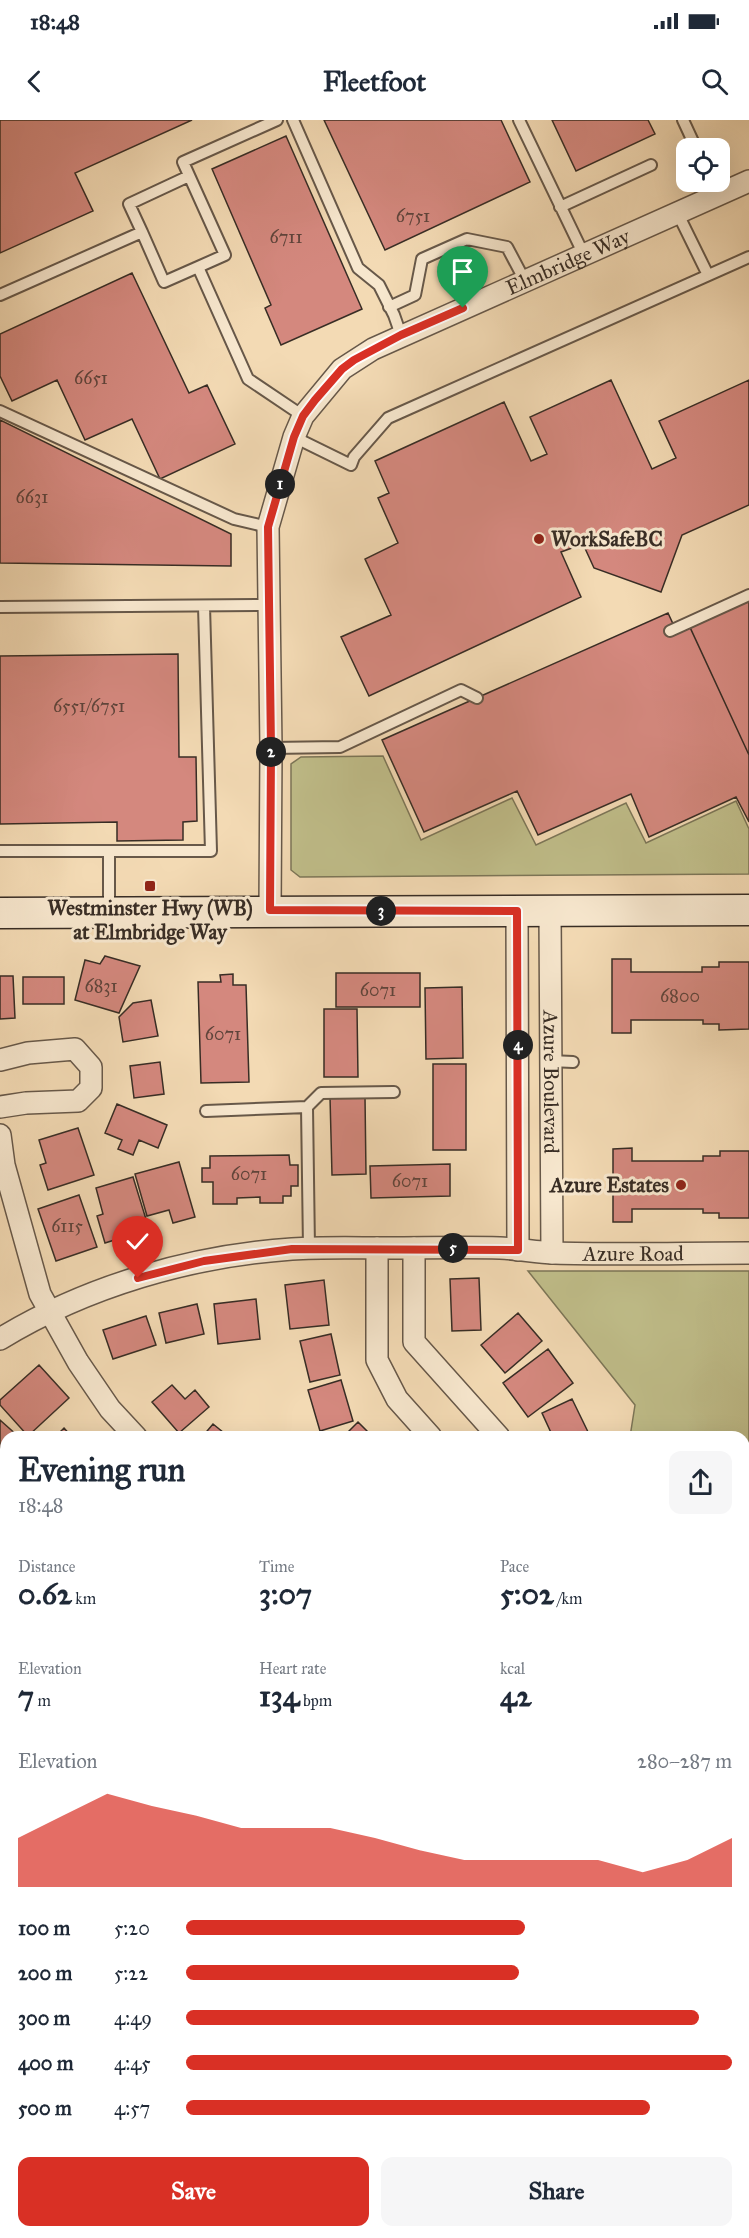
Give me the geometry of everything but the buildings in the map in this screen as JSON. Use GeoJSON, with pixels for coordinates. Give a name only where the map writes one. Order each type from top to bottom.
{"type":"FeatureCollection","features":[{"type":"Feature","properties":{"kind":"main road"},"geometry":{"type":"LineString","coordinates":[[0,913],[270,910],[749,910]]}},
{"type":"Feature","properties":{"kind":"street","name":"Elmbridge Way"},"geometry":{"type":"LineString","coordinates":[[730,185],[749,181]]}},
{"type":"Feature","properties":{"kind":"street","name":"Elmbridge Way"},"geometry":{"type":"LineString","coordinates":[[270,910],[271,748],[268,527],[294,437],[303,416],[342,369],[365,354],[401,335],[677,212],[708,192]]}},
{"type":"Feature","properties":{"kind":"street"},"geometry":{"type":"LineString","coordinates":[[517,911],[518,1250]]}},
{"type":"Feature","properties":{"kind":"street","name":"Azure Boulevard"},"geometry":{"type":"LineString","coordinates":[[550,911],[552,1253]]}},
{"type":"Feature","properties":{"kind":"street"},"geometry":{"type":"LineString","coordinates":[[0,1060],[28,1053],[75,1049],[91,1067],[91,1088],[78,1101],[26,1103],[0,1107]]}},
{"type":"Feature","properties":{"kind":"street"},"geometry":{"type":"LineString","coordinates":[[0,1135],[4,1165],[36,1285],[78,1362],[110,1409],[130,1431]]}},
{"type":"Feature","properties":{"kind":"street","name":"Azure Road"},"geometry":{"type":"LineString","coordinates":[[0,1339],[23,1325],[50,1313],[138,1278],[204,1261],[248,1253],[309,1248],[414,1248],[552,1253],[749,1253]]}},
{"type":"Feature","properties":{"kind":"street"},"geometry":{"type":"LineString","coordinates":[[377,1248],[377,1360],[397,1400],[425,1431]]}},
{"type":"Feature","properties":{"kind":"street"},"geometry":{"type":"LineString","coordinates":[[414,1248],[414,1342],[494,1431]]}},
{"type":"Feature","properties":{"kind":"lane"},"geometry":{"type":"LineString","coordinates":[[189,176],[129,204],[164,282],[225,255],[183,162],[277,120]]}},
{"type":"Feature","properties":{"kind":"lane"},"geometry":{"type":"LineString","coordinates":[[293,120],[358,268],[379,285],[401,335]]}},
{"type":"Feature","properties":{"kind":"lane"},"geometry":{"type":"LineString","coordinates":[[519,120],[584,255]]}},
{"type":"Feature","properties":{"kind":"lane"},"geometry":{"type":"LineString","coordinates":[[682,120],[691,138]]}},
{"type":"Feature","properties":{"kind":"lane"},"geometry":{"type":"LineString","coordinates":[[560,207],[651,165]]}},
{"type":"Feature","properties":{"kind":"lane"},"geometry":{"type":"LineString","coordinates":[[677,212],[708,275]]}},
{"type":"Feature","properties":{"kind":"lane"},"geometry":{"type":"LineString","coordinates":[[0,295],[142,231]]}},
{"type":"Feature","properties":{"kind":"lane"},"geometry":{"type":"LineString","coordinates":[[389,307],[415,295],[422,259],[468,239],[507,247],[525,281]]}},
{"type":"Feature","properties":{"kind":"lane"},"geometry":{"type":"LineString","coordinates":[[294,437],[351,465],[354,457],[388,418],[749,257]]}},
{"type":"Feature","properties":{"kind":"lane"},"geometry":{"type":"LineString","coordinates":[[198,267],[248,379],[303,416]]}},
{"type":"Feature","properties":{"kind":"lane"},"geometry":{"type":"LineString","coordinates":[[0,411],[234,519],[268,527]]}},
{"type":"Feature","properties":{"kind":"lane"},"geometry":{"type":"LineString","coordinates":[[670,631],[749,595]]}},
{"type":"Feature","properties":{"kind":"lane"},"geometry":{"type":"LineString","coordinates":[[0,607],[269,605]]}},
{"type":"Feature","properties":{"kind":"lane"},"geometry":{"type":"LineString","coordinates":[[0,851],[211,851],[204,606]]}},
{"type":"Feature","properties":{"kind":"lane"},"geometry":{"type":"LineString","coordinates":[[271,748],[340,747],[461,690],[477,698]]}},
{"type":"Feature","properties":{"kind":"lane"},"geometry":{"type":"LineString","coordinates":[[109,851],[109,913]]}},
{"type":"Feature","properties":{"kind":"lane"},"geometry":{"type":"LineString","coordinates":[[550,1061],[573,1062]]}},
{"type":"Feature","properties":{"kind":"lane"},"geometry":{"type":"LineString","coordinates":[[206,1111],[307,1107],[321,1093],[394,1092]]}},
{"type":"Feature","properties":{"kind":"lane"},"geometry":{"type":"LineString","coordinates":[[307,1107],[309,1248]]}},
{"type":"Feature","properties":{"kind":"shaded area"},"geometry":{"type":"Polygon","coordinates":[[[383,756],[421,840],[512,798],[536,845],[626,803],[646,843],[736,801],[749,829],[749,874],[300,877],[291,870],[291,764],[301,757],[383,756]]]}},
{"type":"Feature","properties":{"kind":"shaded area"},"geometry":{"type":"Polygon","coordinates":[[[528,1271],[749,1271],[749,1431],[631,1431],[635,1405],[528,1271]]]}},
{"type":"Feature","properties":{"kind":"place","name":"WorkSafeBC"},"geometry":{"type":"Point","coordinates":[539,539]}},
{"type":"Feature","properties":{"kind":"place","name":"Westminster Hwy (WB) at Elmbridge Way"},"geometry":{"type":"Point","coordinates":[150,886]}},
{"type":"Feature","properties":{"kind":"place","name":"Azure Estates"},"geometry":{"type":"Point","coordinates":[681,1185]}},
{"type":"Feature","properties":{"kind":"route"},"geometry":{"type":"LineString","coordinates":[[138,1278],[204,1261],[248,1253],[292,1249],[499,1248],[518,1250],[517,911],[270,910],[271,748],[268,527],[294,437],[303,416],[327,384],[342,369],[373,349],[463,308]]}}]}
